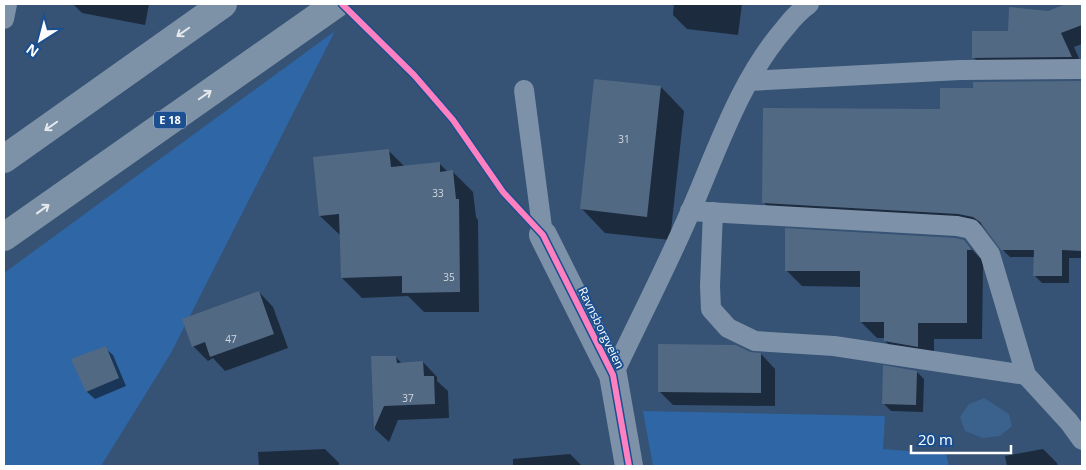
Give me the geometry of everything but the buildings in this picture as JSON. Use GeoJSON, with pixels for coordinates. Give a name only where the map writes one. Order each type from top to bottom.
{"type":"FeatureCollection","features":[{"type":"Feature","properties":{"kind":"highway"},"geometry":{"type":"LineString","coordinates":[[4,159],[223,4]]}},
{"type":"Feature","properties":{"kind":"highway","name":"E 18"},"geometry":{"type":"LineString","coordinates":[[4,237],[336,4]]}},
{"type":"Feature","properties":{"kind":"street","name":"Ravnsborgveien"},"geometry":{"type":"LineString","coordinates":[[543,235],[613,375],[629,466]]}},
{"type":"Feature","properties":{"kind":"lane"},"geometry":{"type":"LineString","coordinates":[[4,19],[7,4]]}},
{"type":"Feature","properties":{"kind":"lane"},"geometry":{"type":"LineString","coordinates":[[613,375],[690,211],[725,128],[749,81],[771,44],[800,11],[809,4]]}},
{"type":"Feature","properties":{"kind":"lane"},"geometry":{"type":"LineString","coordinates":[[749,81],[960,70],[1082,70]]}},
{"type":"Feature","properties":{"kind":"lane"},"geometry":{"type":"LineString","coordinates":[[524,90],[543,235]]}},
{"type":"Feature","properties":{"kind":"lane"},"geometry":{"type":"LineString","coordinates":[[690,211],[958,226],[971,229],[990,254],[1026,375],[1069,422],[1082,440]]}},
{"type":"Feature","properties":{"kind":"lane"},"geometry":{"type":"LineString","coordinates":[[713,212],[711,309],[728,328],[755,341],[834,346],[1026,375]]}},
{"type":"Feature","properties":{"kind":"shaded area"},"geometry":{"type":"Polygon","coordinates":[[[335,31],[171,353],[101,466],[4,466],[4,273],[335,31]]]}},
{"type":"Feature","properties":{"kind":"shaded area"},"geometry":{"type":"Polygon","coordinates":[[[984,398],[1009,414],[1012,426],[1000,436],[983,438],[965,431],[960,417],[969,404],[984,398]]]}},
{"type":"Feature","properties":{"kind":"shaded area"},"geometry":{"type":"Polygon","coordinates":[[[643,411],[885,416],[883,449],[946,454],[949,466],[653,466],[643,411]]]}},
{"type":"Feature","properties":{"kind":"cycle path"},"geometry":{"type":"LineString","coordinates":[[342,4],[414,75],[453,120],[503,192],[543,235],[613,375],[629,466]]}}]}
